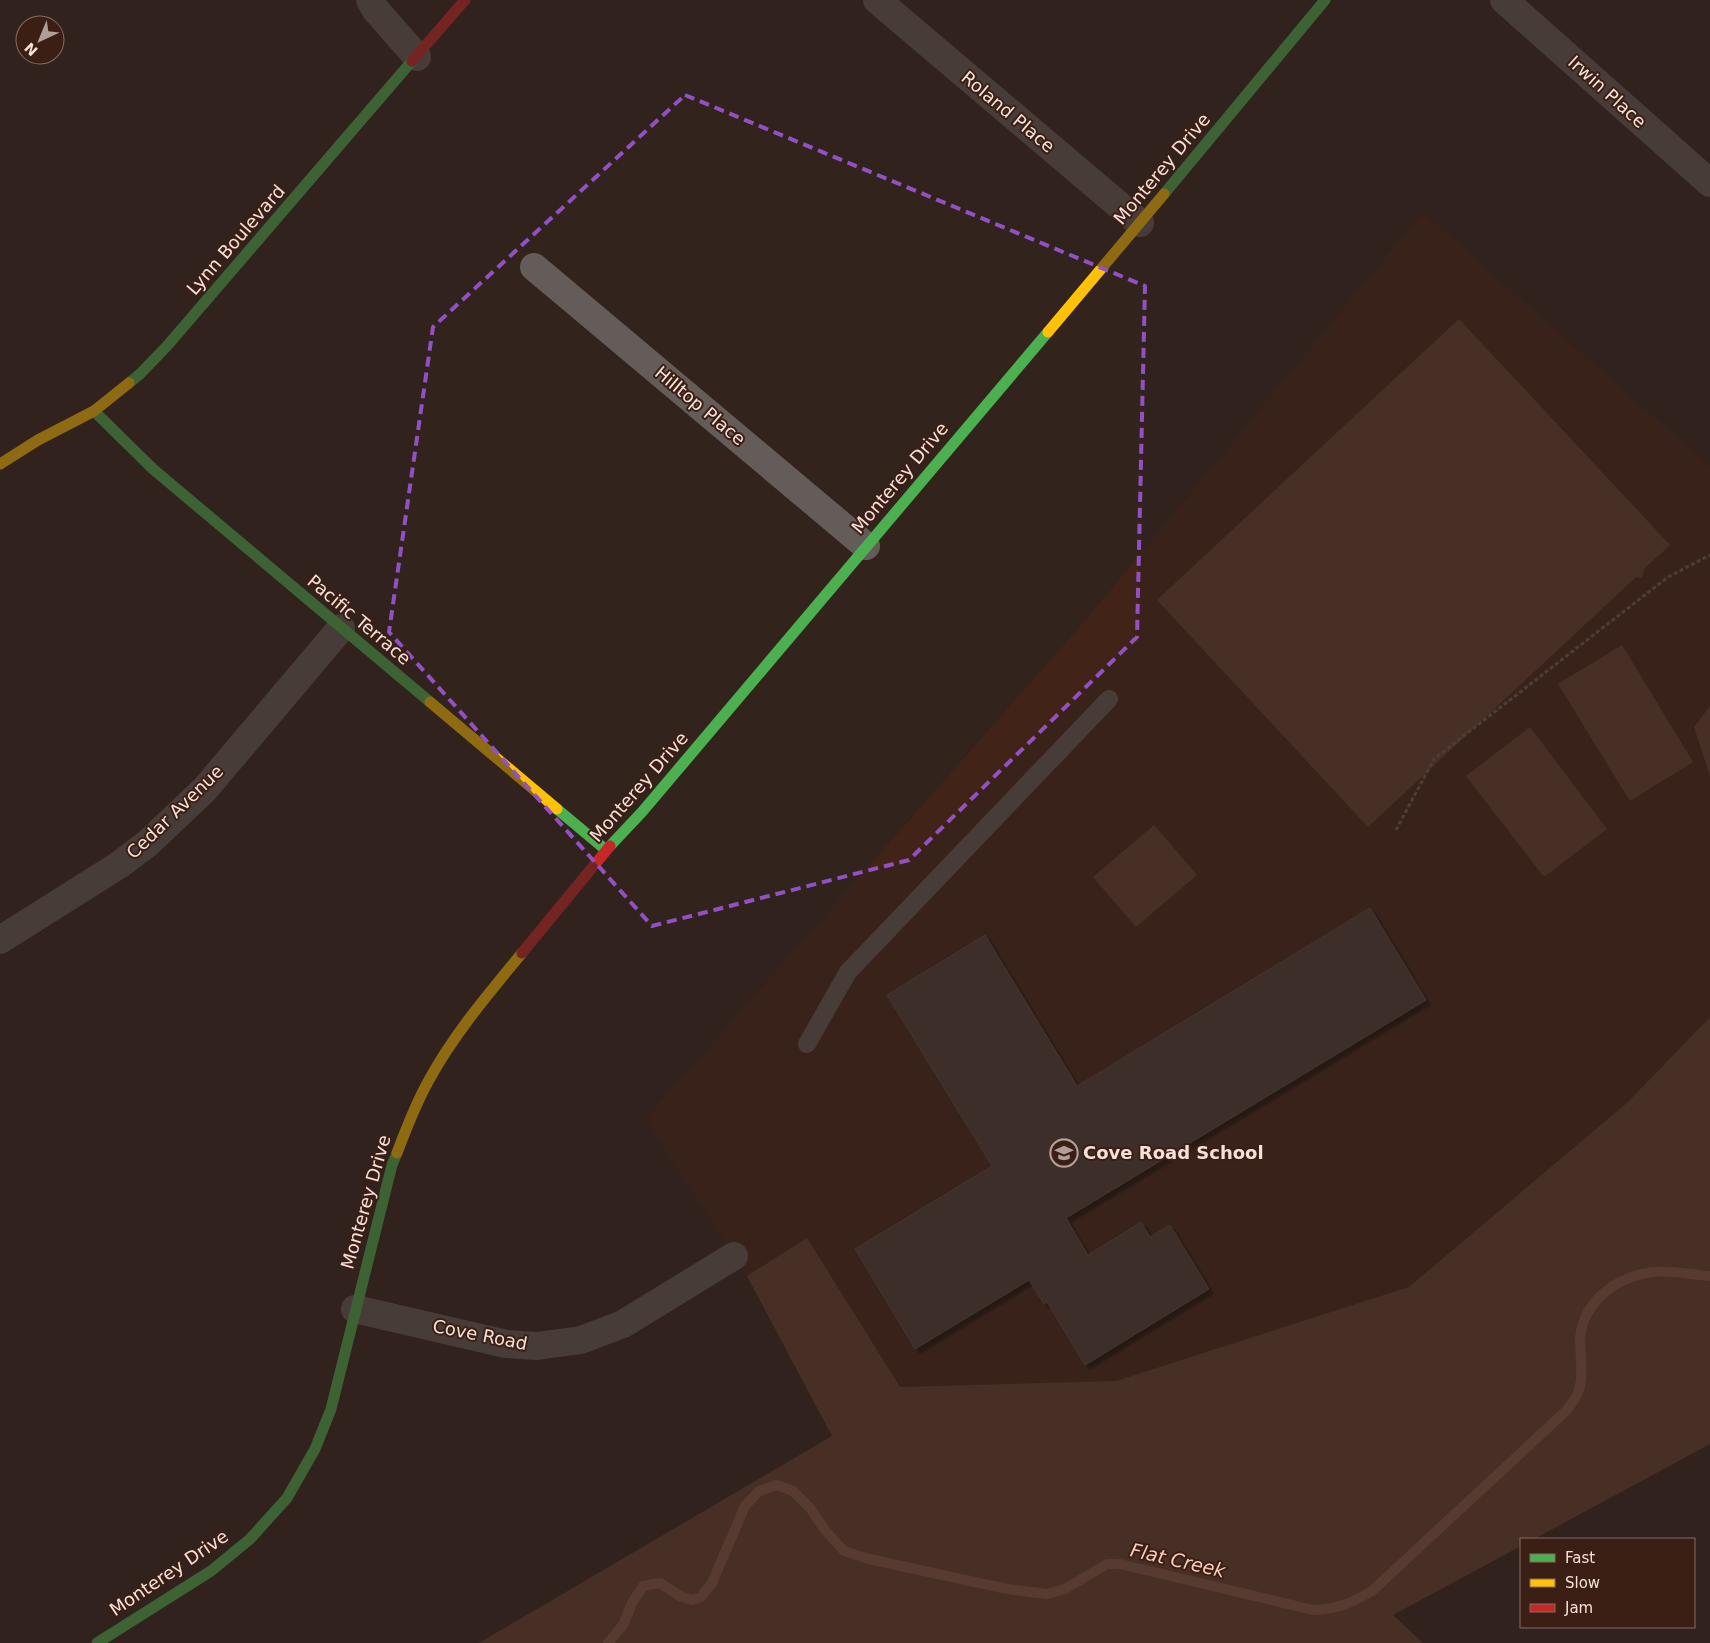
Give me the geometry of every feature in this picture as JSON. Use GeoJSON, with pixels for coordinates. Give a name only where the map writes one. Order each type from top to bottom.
{"type":"FeatureCollection","features":[{"type":"Feature","properties":{"kind":"street"},"geometry":{"type":"LineString","coordinates":[[370,0],[375,9],[416,57]]}},
{"type":"Feature","properties":{"kind":"street","name":"Lynn Boulevard"},"geometry":{"type":"LineString","coordinates":[[0,464],[38,440],[94,411],[140,374],[167,346],[465,0]]}},
{"type":"Feature","properties":{"kind":"street","name":"Roland Place"},"geometry":{"type":"LineString","coordinates":[[877,0],[1140,223]]}},
{"type":"Feature","properties":{"kind":"street","name":"Monterey Drive"},"geometry":{"type":"LineString","coordinates":[[97,1643],[211,1571],[250,1539],[287,1498],[316,1449],[331,1409],[392,1166],[410,1119],[430,1079],[470,1016],[606,850],[642,812],[1140,223],[1325,0]]}},
{"type":"Feature","properties":{"kind":"street","name":"Irwin Place"},"geometry":{"type":"LineString","coordinates":[[1504,0],[1710,183]]}},
{"type":"Feature","properties":{"kind":"street","name":"Hilltop Place"},"geometry":{"type":"LineString","coordinates":[[534,267],[866,546]]}},
{"type":"Feature","properties":{"kind":"street","name":"Pacific Terrace"},"geometry":{"type":"LineString","coordinates":[[94,411],[153,469],[606,850]]}},
{"type":"Feature","properties":{"kind":"street","name":"Cedar Avenue"},"geometry":{"type":"LineString","coordinates":[[0,940],[119,865],[148,843],[205,789],[341,628]]}},
{"type":"Feature","properties":{"kind":"street","name":"Cove Road"},"geometry":{"type":"LineString","coordinates":[[355,1308],[506,1344],[538,1346],[572,1342],[622,1324],[734,1256]]}},
{"type":"Feature","properties":{"kind":"lane"},"geometry":{"type":"LineString","coordinates":[[807,1044],[848,972],[1110,699]]}},
{"type":"Feature","properties":{"kind":"path"},"geometry":{"type":"LineString","coordinates":[[1396,830],[1434,759],[1668,576],[1710,555]]}},
{"type":"Feature","properties":{"kind":"highlighted area"},"geometry":{"type":"Polygon","coordinates":[[[685,95],[1145,286],[1137,637],[909,860],[652,926],[389,632],[433,327],[685,95]]]}},
{"type":"Feature","properties":{"kind":"shaded area"},"geometry":{"type":"Polygon","coordinates":[[[1423,213],[1710,467],[1710,706],[1694,727],[1710,776],[1710,1017],[1628,1102],[1409,1287],[1116,1381],[832,1436],[747,1276],[646,1119],[1088,617],[1423,213]]]}},
{"type":"Feature","properties":{"kind":"shaded area"},"geometry":{"type":"Polygon","coordinates":[[[1459,319],[1670,545],[1644,569],[1642,578],[1636,577],[1368,827],[1157,600],[1459,319]]]}},
{"type":"Feature","properties":{"kind":"shaded area"},"geometry":{"type":"Polygon","coordinates":[[[1622,645],[1693,762],[1630,801],[1558,684],[1622,645]]]}},
{"type":"Feature","properties":{"kind":"shaded area"},"geometry":{"type":"Polygon","coordinates":[[[1710,706],[1710,776],[1694,727],[1710,706]]]}},
{"type":"Feature","properties":{"kind":"shaded area"},"geometry":{"type":"Polygon","coordinates":[[[1530,727],[1607,829],[1544,877],[1466,776],[1530,727]]]}},
{"type":"Feature","properties":{"kind":"shaded area"},"geometry":{"type":"Polygon","coordinates":[[[1154,825],[1197,875],[1136,927],[1093,877],[1154,825]]]}},
{"type":"Feature","properties":{"kind":"shaded area"},"geometry":{"type":"Polygon","coordinates":[[[1710,1017],[1710,1444],[1536,1538],[1520,1538],[1520,1547],[1393,1615],[1423,1643],[479,1643],[832,1436],[747,1276],[807,1238],[900,1387],[1116,1381],[1409,1287],[1628,1102],[1710,1017]]]}},
{"type":"Feature","properties":{"kind":"building"},"geometry":{"type":"Polygon","coordinates":[[[1370,908],[1426,1000],[1066,1218],[1088,1255],[1141,1222],[1150,1237],[1170,1225],[1209,1289],[1085,1365],[1047,1302],[1044,1304],[1029,1280],[915,1349],[855,1249],[992,1166],[887,995],[985,935],[1077,1086],[1370,908]]]}},
{"type":"Feature","properties":{"kind":"waterway","name":"Flat Creek"},"geometry":{"type":"LineString","coordinates":[[608,1643],[623,1625],[632,1603],[643,1586],[660,1583],[680,1596],[692,1600],[701,1597],[712,1583],[745,1506],[759,1491],[777,1485],[793,1491],[810,1508],[825,1530],[844,1551],[869,1559],[1007,1589],[1047,1594],[1065,1589],[1107,1564],[1120,1564],[1313,1610],[1344,1605],[1372,1591],[1567,1410],[1579,1390],[1582,1372],[1580,1340],[1582,1326],[1594,1303],[1603,1294],[1626,1279],[1652,1272],[1710,1276]]}},
{"type":"Feature","properties":{"kind":"traffic: fast"},"geometry":{"type":"LineString","coordinates":[[1164,194],[1325,0]]}},
{"type":"Feature","properties":{"kind":"traffic: fast"},"geometry":{"type":"LineString","coordinates":[[129,383],[167,346],[412,61]]}},
{"type":"Feature","properties":{"kind":"traffic: fast"},"geometry":{"type":"LineString","coordinates":[[610,846],[642,812],[1048,332]]}},
{"type":"Feature","properties":{"kind":"traffic: fast"},"geometry":{"type":"LineString","coordinates":[[94,411],[153,469],[430,702]]}},
{"type":"Feature","properties":{"kind":"traffic: fast"},"geometry":{"type":"LineString","coordinates":[[557,809],[606,850]]}},
{"type":"Feature","properties":{"kind":"traffic: fast"},"geometry":{"type":"LineString","coordinates":[[97,1643],[211,1571],[250,1539],[287,1498],[315,1449],[331,1409],[392,1165],[397,1153]]}},
{"type":"Feature","properties":{"kind":"traffic: slow"},"geometry":{"type":"LineString","coordinates":[[1048,332],[1164,194]]}},
{"type":"Feature","properties":{"kind":"traffic: slow"},"geometry":{"type":"LineString","coordinates":[[0,464],[38,440],[94,411],[129,383]]}},
{"type":"Feature","properties":{"kind":"traffic: slow"},"geometry":{"type":"LineString","coordinates":[[430,702],[557,809]]}},
{"type":"Feature","properties":{"kind":"traffic: slow"},"geometry":{"type":"LineString","coordinates":[[397,1153],[420,1098],[449,1046],[472,1014],[522,953]]}},
{"type":"Feature","properties":{"kind":"traffic: jam"},"geometry":{"type":"LineString","coordinates":[[412,61],[465,0]]}},
{"type":"Feature","properties":{"kind":"traffic: jam"},"geometry":{"type":"LineString","coordinates":[[522,953],[610,846]]}},
{"type":"Feature","properties":{"kind":"place","name":"Cove Road School"},"geometry":{"type":"Point","coordinates":[1064,1153]}}]}
